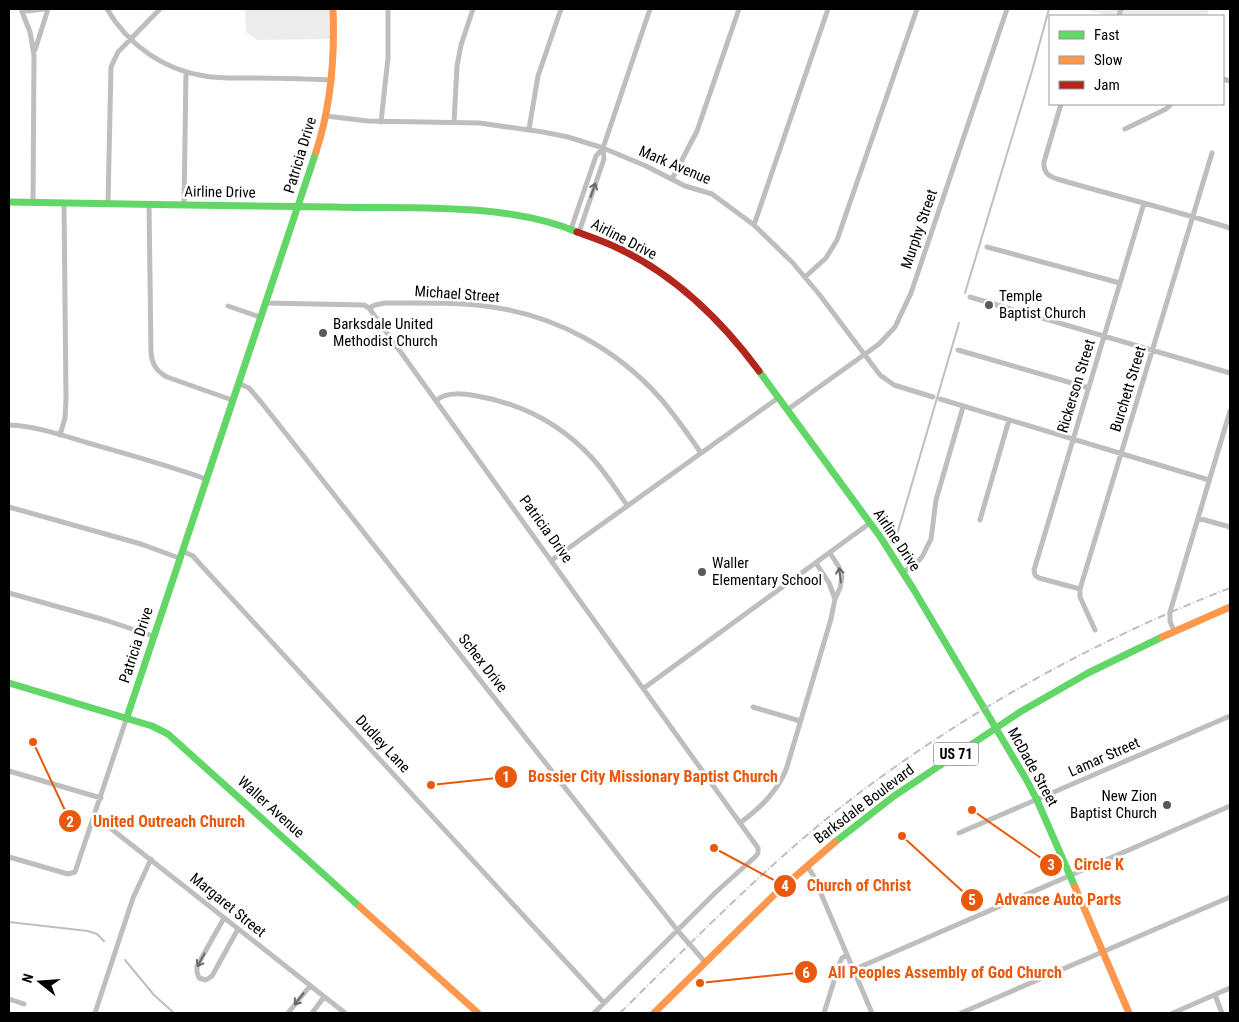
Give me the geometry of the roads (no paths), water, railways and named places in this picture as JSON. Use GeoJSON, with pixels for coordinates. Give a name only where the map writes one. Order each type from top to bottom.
{"type":"FeatureCollection","features":[{"type":"Feature","properties":{"kind":"main road","name":"Patricia Drive"},"geometry":{"type":"LineString","coordinates":[[127,718],[298,207],[326,116],[332,80],[334,45],[333,9]]}},
{"type":"Feature","properties":{"kind":"main road","name":"Airline Drive"},"geometry":{"type":"LineString","coordinates":[[9,202],[477,211],[528,217],[571,229],[632,256],[656,270],[706,309],[742,347],[903,572],[995,728]]}},
{"type":"Feature","properties":{"kind":"main road","name":"Barksdale Boulevard"},"geometry":{"type":"LineString","coordinates":[[654,1013],[807,866],[894,796],[995,728],[1078,678],[1230,606]]}},
{"type":"Feature","properties":{"kind":"main road","name":"Waller Avenue"},"geometry":{"type":"LineString","coordinates":[[9,683],[160,729],[182,746],[478,1013]]}},
{"type":"Feature","properties":{"kind":"main road","name":"McDade Street"},"geometry":{"type":"LineString","coordinates":[[995,728],[1037,800],[1129,1013]]}},
{"type":"Feature","properties":{"kind":"street"},"geometry":{"type":"LineString","coordinates":[[21,9],[28,11],[44,9]]}},
{"type":"Feature","properties":{"kind":"street"},"geometry":{"type":"LineString","coordinates":[[21,9],[30,32],[34,55],[33,202]]}},
{"type":"Feature","properties":{"kind":"street"},"geometry":{"type":"LineString","coordinates":[[34,55],[48,9]]}},
{"type":"Feature","properties":{"kind":"street"},"geometry":{"type":"LineString","coordinates":[[107,9],[130,39],[154,58],[186,72],[214,77],[332,80]]}},
{"type":"Feature","properties":{"kind":"street"},"geometry":{"type":"LineString","coordinates":[[108,203],[111,68],[118,52],[160,9]]}},
{"type":"Feature","properties":{"kind":"street"},"geometry":{"type":"LineString","coordinates":[[381,122],[388,58],[388,9]]}},
{"type":"Feature","properties":{"kind":"street"},"geometry":{"type":"LineString","coordinates":[[454,122],[457,66],[461,45],[473,9]]}},
{"type":"Feature","properties":{"kind":"street"},"geometry":{"type":"LineString","coordinates":[[529,129],[538,76],[561,9]]}},
{"type":"Feature","properties":{"kind":"street"},"geometry":{"type":"LineString","coordinates":[[571,229],[596,156],[603,148],[650,9]]}},
{"type":"Feature","properties":{"kind":"street"},"geometry":{"type":"LineString","coordinates":[[672,179],[697,131],[739,9]]}},
{"type":"Feature","properties":{"kind":"street"},"geometry":{"type":"LineString","coordinates":[[754,225],[828,9]]}},
{"type":"Feature","properties":{"kind":"street"},"geometry":{"type":"LineString","coordinates":[[805,277],[826,258],[837,240],[917,9]]}},
{"type":"Feature","properties":{"kind":"street","name":"Murphy Street"},"geometry":{"type":"LineString","coordinates":[[787,410],[879,344],[895,327],[906,306],[1007,9]]}},
{"type":"Feature","properties":{"kind":"street"},"geometry":{"type":"LineString","coordinates":[[184,205],[186,72]]}},
{"type":"Feature","properties":{"kind":"street"},"geometry":{"type":"LineString","coordinates":[[1061,105],[1044,159],[1045,171],[1057,178],[1230,228]]}},
{"type":"Feature","properties":{"kind":"street"},"geometry":{"type":"LineString","coordinates":[[1126,129],[1166,110],[1170,105]]}},
{"type":"Feature","properties":{"kind":"street","name":"Mark Avenue"},"geometry":{"type":"LineString","coordinates":[[326,116],[381,122],[479,123],[529,129],[568,137],[603,148],[635,161],[690,188],[712,194],[754,225],[778,248],[805,277],[876,371],[889,383],[933,397]]}},
{"type":"Feature","properties":{"kind":"street"},"geometry":{"type":"LineString","coordinates":[[579,232],[604,159],[603,148]]}},
{"type":"Feature","properties":{"kind":"street","name":"Burchett Street"},"geometry":{"type":"LineString","coordinates":[[1080,589],[1212,152]]}},
{"type":"Feature","properties":{"kind":"street"},"geometry":{"type":"LineString","coordinates":[[60,435],[65,418],[66,399],[64,203]]}},
{"type":"Feature","properties":{"kind":"street","name":"Rickerson Street"},"geometry":{"type":"LineString","coordinates":[[1080,589],[1039,578],[1035,575],[1035,567],[1144,203]]}},
{"type":"Feature","properties":{"kind":"street"},"geometry":{"type":"LineString","coordinates":[[149,204],[151,352],[153,363],[158,371],[167,377],[232,400]]}},
{"type":"Feature","properties":{"kind":"street"},"geometry":{"type":"LineString","coordinates":[[987,248],[1120,283]]}},
{"type":"Feature","properties":{"kind":"street"},"geometry":{"type":"LineString","coordinates":[[970,297],[1230,373]]}},
{"type":"Feature","properties":{"kind":"street"},"geometry":{"type":"LineString","coordinates":[[265,303],[364,305],[369,308]]}},
{"type":"Feature","properties":{"kind":"street","name":"Michael Street"},"geometry":{"type":"LineString","coordinates":[[369,308],[375,304],[385,303],[479,305],[517,312],[561,326],[603,349],[639,377],[668,407],[701,453]]}},
{"type":"Feature","properties":{"kind":"street"},"geometry":{"type":"LineString","coordinates":[[228,306],[260,317]]}},
{"type":"Feature","properties":{"kind":"street","name":"Patricia Drive"},"geometry":{"type":"LineString","coordinates":[[369,308],[757,846],[758,853],[678,931]]}},
{"type":"Feature","properties":{"kind":"street"},"geometry":{"type":"LineString","coordinates":[[958,350],[1089,388]]}},
{"type":"Feature","properties":{"kind":"street","name":"Schex Drive"},"geometry":{"type":"LineString","coordinates":[[238,383],[249,388],[261,402],[678,931],[705,962]]}},
{"type":"Feature","properties":{"kind":"street"},"geometry":{"type":"LineString","coordinates":[[437,400],[441,396],[450,395],[481,397],[524,409],[549,422],[564,432],[593,459],[627,505]]}},
{"type":"Feature","properties":{"kind":"street"},"geometry":{"type":"LineString","coordinates":[[552,560],[778,398]]}},
{"type":"Feature","properties":{"kind":"street"},"geometry":{"type":"LineString","coordinates":[[940,400],[1209,480]]}},
{"type":"Feature","properties":{"kind":"street"},"geometry":{"type":"LineString","coordinates":[[903,572],[922,557],[931,540],[936,500],[963,406]]}},
{"type":"Feature","properties":{"kind":"street"},"geometry":{"type":"LineString","coordinates":[[1174,631],[1170,621],[1170,612],[1230,411]]}},
{"type":"Feature","properties":{"kind":"street"},"geometry":{"type":"LineString","coordinates":[[980,520],[1009,420]]}},
{"type":"Feature","properties":{"kind":"street"},"geometry":{"type":"LineString","coordinates":[[9,424],[28,426],[165,465],[206,479]]}},
{"type":"Feature","properties":{"kind":"street","name":"Dudley Lane"},"geometry":{"type":"LineString","coordinates":[[9,507],[141,544],[193,556],[604,1003]]}},
{"type":"Feature","properties":{"kind":"street"},"geometry":{"type":"LineString","coordinates":[[1198,518],[1230,527]]}},
{"type":"Feature","properties":{"kind":"street"},"geometry":{"type":"LineString","coordinates":[[644,688],[870,524]]}},
{"type":"Feature","properties":{"kind":"street"},"geometry":{"type":"LineString","coordinates":[[740,823],[764,804],[786,770],[831,619],[835,599],[840,588],[842,577],[839,567],[830,553]]}},
{"type":"Feature","properties":{"kind":"street"},"geometry":{"type":"LineString","coordinates":[[816,563],[829,583],[835,599]]}},
{"type":"Feature","properties":{"kind":"street"},"geometry":{"type":"LineString","coordinates":[[1080,589],[1080,598],[1095,630]]}},
{"type":"Feature","properties":{"kind":"street"},"geometry":{"type":"LineString","coordinates":[[9,593],[106,620],[153,636]]}},
{"type":"Feature","properties":{"kind":"street"},"geometry":{"type":"LineString","coordinates":[[753,707],[800,721]]}},
{"type":"Feature","properties":{"kind":"street","name":"Lamar Street"},"geometry":{"type":"LineString","coordinates":[[960,833],[1230,716]]}},
{"type":"Feature","properties":{"kind":"street","name":"Patricia Drive"},"geometry":{"type":"LineString","coordinates":[[9,857],[73,874],[101,798],[127,718]]}},
{"type":"Feature","properties":{"kind":"street"},"geometry":{"type":"LineString","coordinates":[[9,771],[101,798]]}},
{"type":"Feature","properties":{"kind":"street"},"geometry":{"type":"LineString","coordinates":[[853,970],[1230,806]]}},
{"type":"Feature","properties":{"kind":"street","name":"Margaret Street"},"geometry":{"type":"LineString","coordinates":[[94,816],[345,1013]]}},
{"type":"Feature","properties":{"kind":"street"},"geometry":{"type":"LineString","coordinates":[[95,1013],[133,898],[151,860]]}},
{"type":"Feature","properties":{"kind":"street"},"geometry":{"type":"LineString","coordinates":[[807,866],[813,875],[872,1013]]}},
{"type":"Feature","properties":{"kind":"street"},"geometry":{"type":"LineString","coordinates":[[961,1013],[1230,897]]}},
{"type":"Feature","properties":{"kind":"street"},"geometry":{"type":"LineString","coordinates":[[224,918],[197,966],[199,978],[206,980],[212,976],[238,929]]}},
{"type":"Feature","properties":{"kind":"street"},"geometry":{"type":"LineString","coordinates":[[594,1013],[678,931]]}},
{"type":"Feature","properties":{"kind":"street"},"geometry":{"type":"LineString","coordinates":[[824,1013],[840,962],[847,955]]}},
{"type":"Feature","properties":{"kind":"street"},"geometry":{"type":"LineString","coordinates":[[288,1013],[310,986]]}},
{"type":"Feature","properties":{"kind":"street"},"geometry":{"type":"LineString","coordinates":[[1173,1013],[1230,988]]}},
{"type":"Feature","properties":{"kind":"street"},"geometry":{"type":"LineString","coordinates":[[1215,995],[1222,1013]]}},
{"type":"Feature","properties":{"kind":"street"},"geometry":{"type":"LineString","coordinates":[[312,1013],[324,997]]}},
{"type":"Feature","properties":{"kind":"street"},"geometry":{"type":"LineString","coordinates":[[9,999],[24,1004]]}},
{"type":"Feature","properties":{"kind":"waterway"},"geometry":{"type":"LineString","coordinates":[[965,293],[1049,9]]}},
{"type":"Feature","properties":{"kind":"waterway"},"geometry":{"type":"LineString","coordinates":[[896,538],[959,323]]}},
{"type":"Feature","properties":{"kind":"waterway"},"geometry":{"type":"LineString","coordinates":[[9,922],[88,931],[97,934],[104,941]]}},
{"type":"Feature","properties":{"kind":"waterway"},"geometry":{"type":"LineString","coordinates":[[125,960],[154,995],[174,1013]]}},
{"type":"Feature","properties":{"kind":"railway"},"geometry":{"type":"LineString","coordinates":[[620,1013],[742,893],[806,836],[874,782],[958,725],[1046,673],[1136,628],[1230,588]]}},
{"type":"Feature","properties":{"kind":"place","name":"Temple Baptist Church"},"geometry":{"type":"Point","coordinates":[989,305]}},
{"type":"Feature","properties":{"kind":"place","name":"Barksdale United Methodist Church"},"geometry":{"type":"Point","coordinates":[323,333]}},
{"type":"Feature","properties":{"kind":"place","name":"Waller Elementary School"},"geometry":{"type":"Point","coordinates":[702,572]}},
{"type":"Feature","properties":{"kind":"place","name":"United Outreach Church"},"geometry":{"type":"Point","coordinates":[33,742]}},
{"type":"Feature","properties":{"kind":"place","name":"Bossier City Missionary Baptist Church"},"geometry":{"type":"Point","coordinates":[431,785]}},
{"type":"Feature","properties":{"kind":"place","name":"New Zion Baptist Church"},"geometry":{"type":"Point","coordinates":[1167,805]}},
{"type":"Feature","properties":{"kind":"place","name":"Circle K"},"geometry":{"type":"Point","coordinates":[972,810]}},
{"type":"Feature","properties":{"kind":"place","name":"Advance Auto Parts"},"geometry":{"type":"Point","coordinates":[902,836]}},
{"type":"Feature","properties":{"kind":"place","name":"Church of Christ"},"geometry":{"type":"Point","coordinates":[714,848]}},
{"type":"Feature","properties":{"kind":"place","name":"All Peoples Assembly of God Church"},"geometry":{"type":"Point","coordinates":[700,983]}}]}
